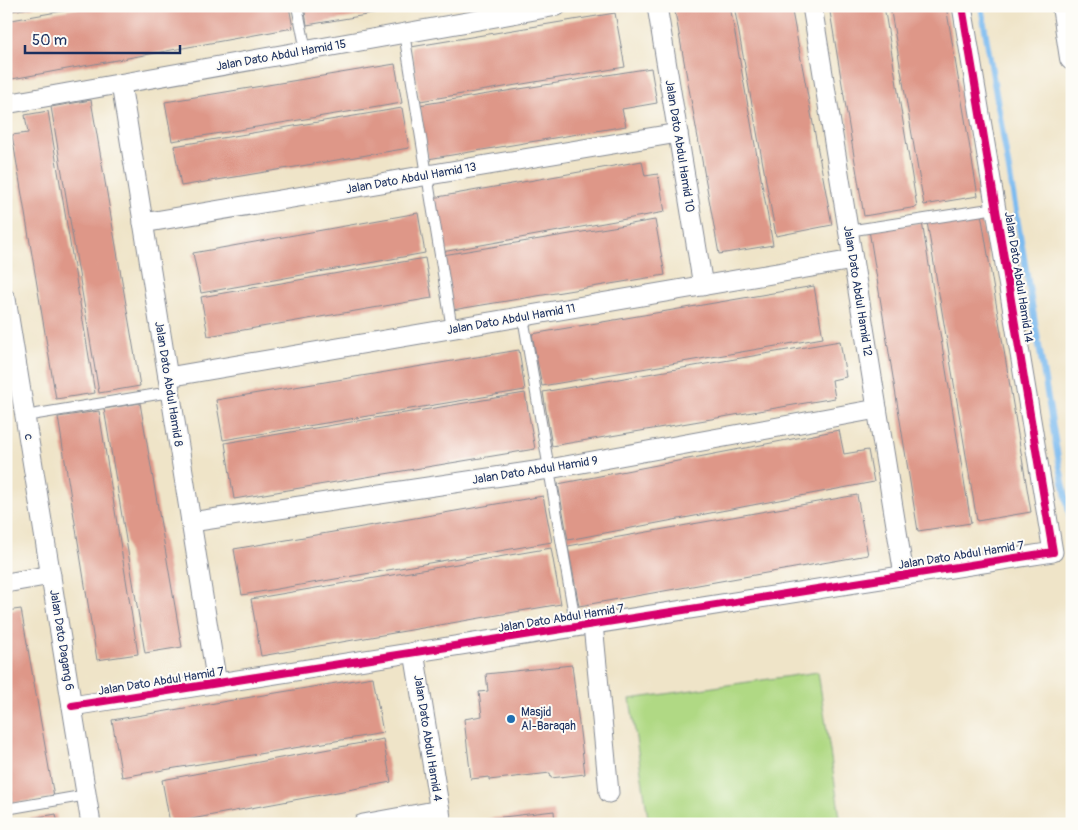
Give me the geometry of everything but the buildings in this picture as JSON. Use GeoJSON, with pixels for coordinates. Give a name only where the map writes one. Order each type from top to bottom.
{"type":"FeatureCollection","features":[{"type":"Feature","properties":{"kind":"street","name":"Jalan Dato Abdul Hamid 15"},"geometry":{"type":"LineString","coordinates":[[6,104],[556,6]]}},
{"type":"Feature","properties":{"kind":"street","name":"Jalan Dato Abdul Hamid 10"},"geometry":{"type":"LineString","coordinates":[[657,6],[703,286]]}},
{"type":"Feature","properties":{"kind":"street","name":"Jalan Dato Abdul Hamid 12"},"geometry":{"type":"LineString","coordinates":[[812,6],[904,575]]}},
{"type":"Feature","properties":{"kind":"street","name":"Jalan Dato Abdul Hamid 14"},"geometry":{"type":"LineString","coordinates":[[962,6],[1053,552]]}},
{"type":"Feature","properties":{"kind":"street"},"geometry":{"type":"LineString","coordinates":[[1064,6],[1072,58]]}},
{"type":"Feature","properties":{"kind":"street","name":"Jalan Dato Abdul Hamid 8"},"geometry":{"type":"LineString","coordinates":[[121,84],[217,684]]}},
{"type":"Feature","properties":{"kind":"street","name":"Jalan Dato Abdul Hamid 13"},"geometry":{"type":"LineString","coordinates":[[144,223],[678,133]]}},
{"type":"Feature","properties":{"kind":"street","name":"Jalan Dato Abdul Hamid 11"},"geometry":{"type":"LineString","coordinates":[[169,385],[452,329],[853,260]]}},
{"type":"Feature","properties":{"kind":"street","name":"c"},"geometry":{"type":"LineString","coordinates":[[6,299],[51,575]]}},
{"type":"Feature","properties":{"kind":"street","name":"Jalan Dato Abdul Hamid 9"},"geometry":{"type":"LineString","coordinates":[[191,522],[549,469],[877,409]]}},
{"type":"Feature","properties":{"kind":"street","name":"Jalan Dato Abdul Hamid 7"},"geometry":{"type":"LineString","coordinates":[[72,706],[1053,552]]}},
{"type":"Feature","properties":{"kind":"street"},"geometry":{"type":"LineString","coordinates":[[6,582],[51,575]]}},
{"type":"Feature","properties":{"kind":"street","name":"Jalan Dato Dagang 6"},"geometry":{"type":"LineString","coordinates":[[51,575],[91,824]]}},
{"type":"Feature","properties":{"kind":"street"},"geometry":{"type":"LineString","coordinates":[[584,626],[609,793]]}},
{"type":"Feature","properties":{"kind":"street","name":"Jalan Dato Abdul Hamid 4"},"geometry":{"type":"LineString","coordinates":[[414,652],[441,817]]}},
{"type":"Feature","properties":{"kind":"street"},"geometry":{"type":"LineString","coordinates":[[363,824],[441,817]]}},
{"type":"Feature","properties":{"kind":"lane"},"geometry":{"type":"LineString","coordinates":[[296,6],[306,51]]}},
{"type":"Feature","properties":{"kind":"lane"},"geometry":{"type":"LineString","coordinates":[[404,33],[452,329]]}},
{"type":"Feature","properties":{"kind":"lane"},"geometry":{"type":"LineString","coordinates":[[848,230],[996,208]]}},
{"type":"Feature","properties":{"kind":"lane"},"geometry":{"type":"LineString","coordinates":[[523,317],[549,469],[584,626]]}},
{"type":"Feature","properties":{"kind":"lane"},"geometry":{"type":"LineString","coordinates":[[25,416],[169,385]]}},
{"type":"Feature","properties":{"kind":"lane"},"geometry":{"type":"LineString","coordinates":[[6,808],[87,794]]}},
{"type":"Feature","properties":{"kind":"green space"},"geometry":{"type":"Polygon","coordinates":[[[818,672],[841,824],[649,824],[630,699],[818,672]]]}},
{"type":"Feature","properties":{"kind":"waterway"},"geometry":{"type":"LineString","coordinates":[[981,6],[1058,457],[1072,527]]}},
{"type":"Feature","properties":{"kind":"cycle path"},"geometry":{"type":"LineString","coordinates":[[72,706],[1053,552],[962,6]]}},
{"type":"Feature","properties":{"kind":"place","name":"Masjid Al-Baraqah"},"geometry":{"type":"Point","coordinates":[511,719]}}]}
